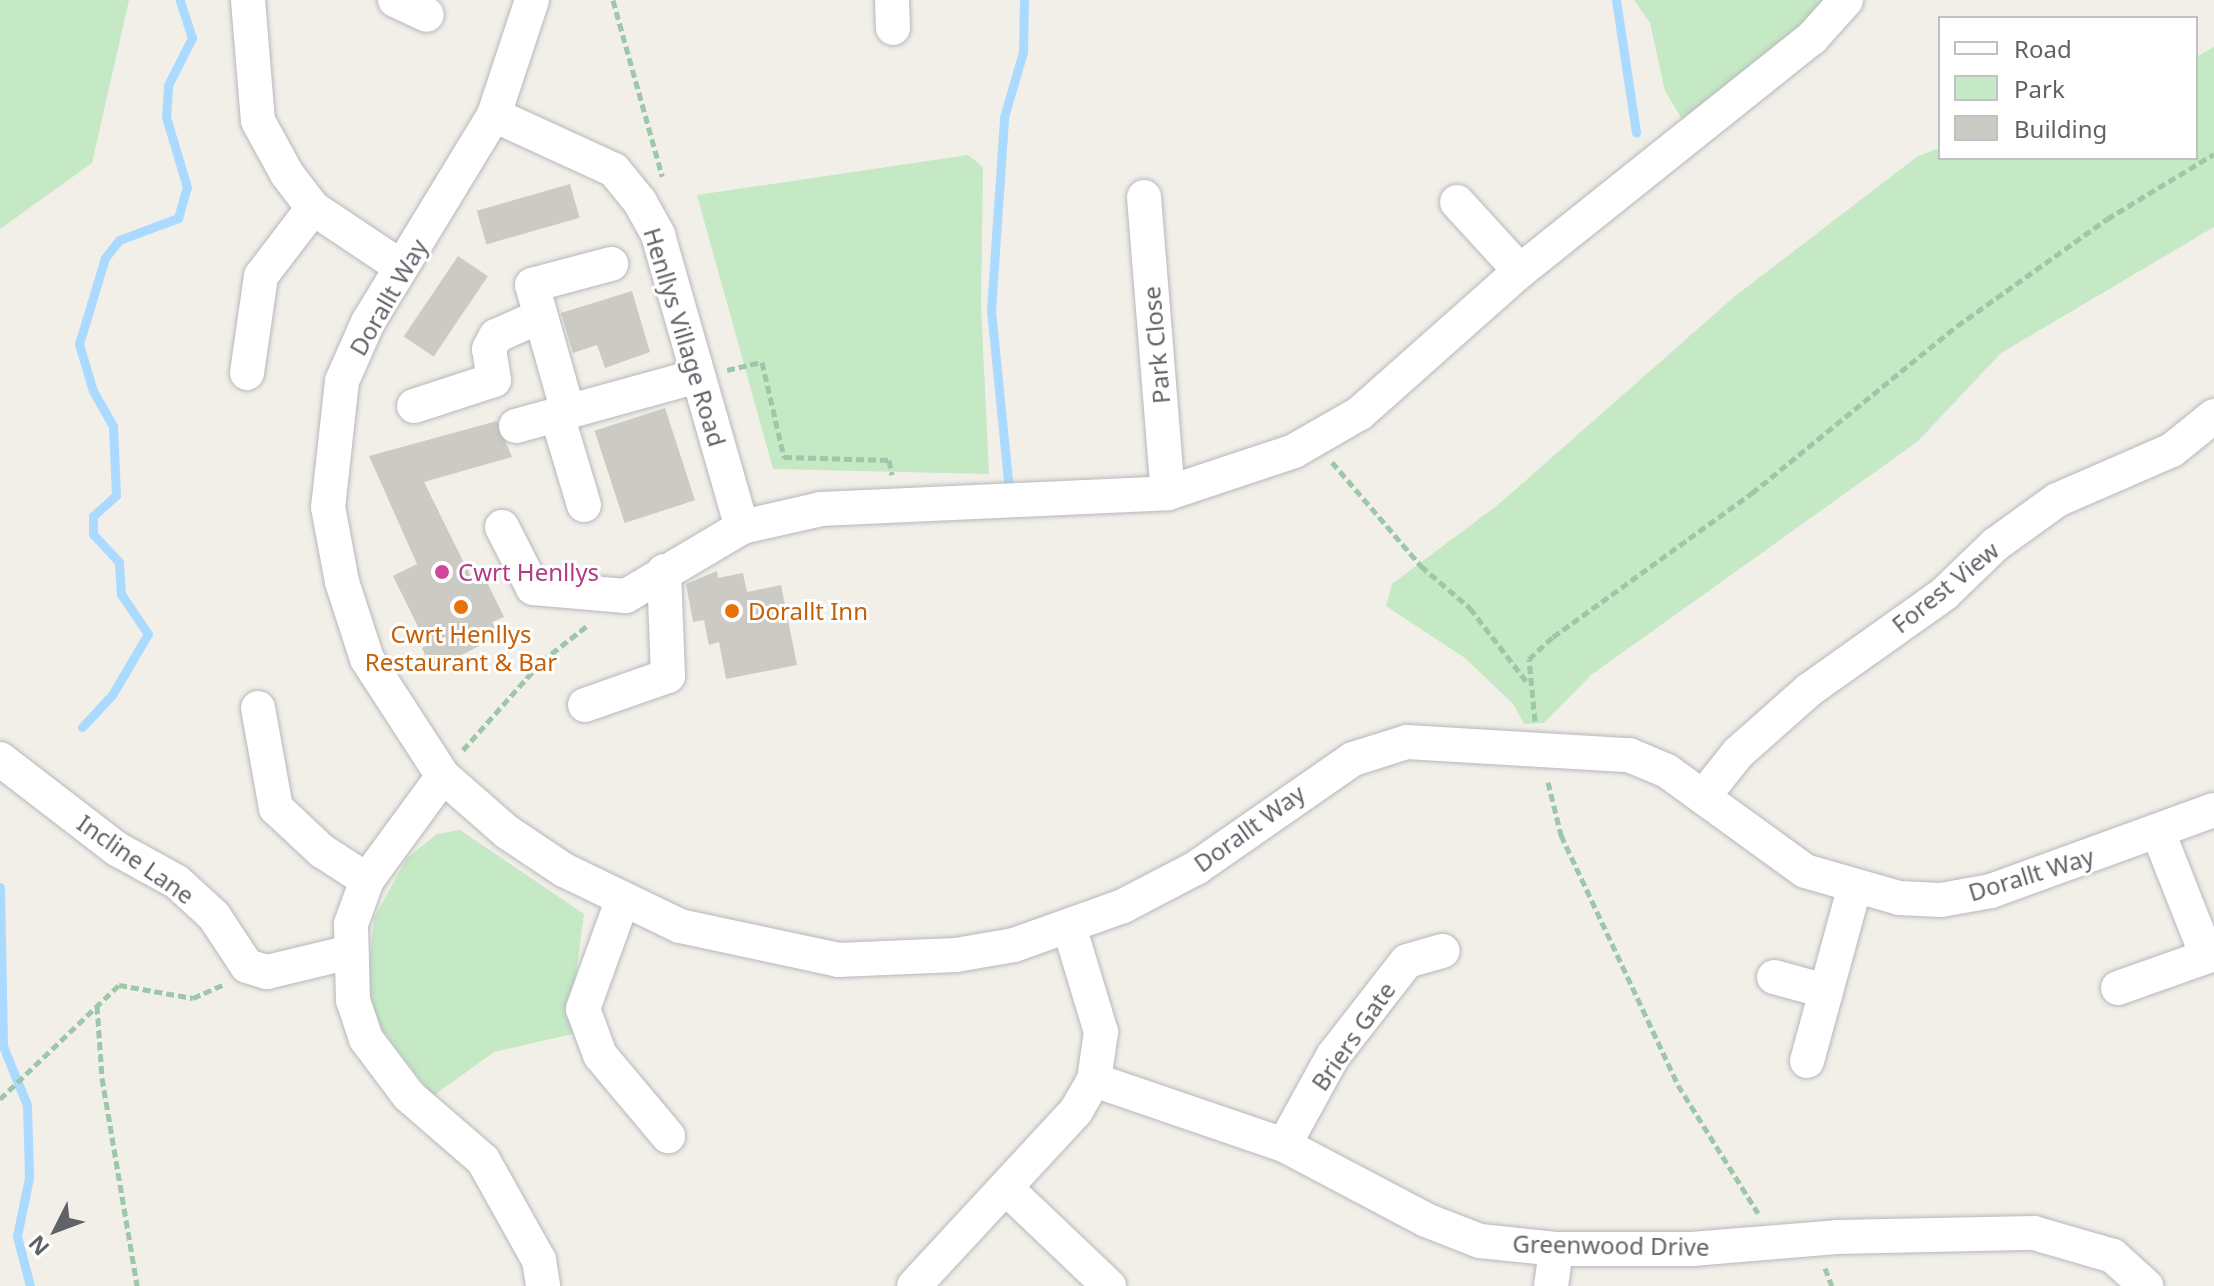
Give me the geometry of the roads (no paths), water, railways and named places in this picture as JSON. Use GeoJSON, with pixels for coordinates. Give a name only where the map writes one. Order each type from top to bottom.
{"type":"FeatureCollection","features":[{"type":"Feature","properties":{"kind":"street"},"geometry":{"type":"LineString","coordinates":[[248,0],[258,121],[313,208],[401,267]]}},
{"type":"Feature","properties":{"kind":"street"},"geometry":{"type":"LineString","coordinates":[[395,0],[427,15]]}},
{"type":"Feature","properties":{"kind":"street"},"geometry":{"type":"LineString","coordinates":[[494,115],[532,0]]}},
{"type":"Feature","properties":{"kind":"street"},"geometry":{"type":"LineString","coordinates":[[502,527],[533,588],[626,596],[742,527],[821,509],[1168,493],[1317,440],[1360,413],[1520,271],[1812,38],[1846,0]]}},
{"type":"Feature","properties":{"kind":"street","name":"Henllys Village Road"},"geometry":{"type":"LineString","coordinates":[[494,115],[614,170],[651,222],[742,527]]}},
{"type":"Feature","properties":{"kind":"street","name":"Dorallt Way"},"geometry":{"type":"LineString","coordinates":[[494,115],[401,267],[342,381],[328,507],[342,582],[367,659],[443,776],[507,832],[622,901],[680,926],[838,960],[956,955],[1070,929],[1196,868],[1353,759],[1407,742],[1539,747],[1629,755],[1703,797],[1805,871],[1854,889],[1941,900],[1991,891],[2214,810]]}},
{"type":"Feature","properties":{"kind":"street","name":"Park Close"},"geometry":{"type":"LineString","coordinates":[[1144,197],[1168,493]]}},
{"type":"Feature","properties":{"kind":"street"},"geometry":{"type":"LineString","coordinates":[[1457,202],[1520,271]]}},
{"type":"Feature","properties":{"kind":"street"},"geometry":{"type":"LineString","coordinates":[[247,373],[261,276],[313,208]]}},
{"type":"Feature","properties":{"kind":"street"},"geometry":{"type":"LineString","coordinates":[[584,505],[532,285],[611,264]]}},
{"type":"Feature","properties":{"kind":"street"},"geometry":{"type":"LineString","coordinates":[[414,406],[494,380],[489,349],[496,336],[541,316]]}},
{"type":"Feature","properties":{"kind":"street"},"geometry":{"type":"LineString","coordinates":[[516,426],[698,376]]}},
{"type":"Feature","properties":{"kind":"street","name":"Forest View"},"geometry":{"type":"LineString","coordinates":[[1703,797],[1738,753],[1809,690],[1944,594],[1996,544],[2057,500],[2172,450],[2214,416]]}},
{"type":"Feature","properties":{"kind":"street"},"geometry":{"type":"LineString","coordinates":[[585,705],[668,676],[664,571]]}},
{"type":"Feature","properties":{"kind":"street"},"geometry":{"type":"LineString","coordinates":[[258,708],[276,808],[322,851],[367,880]]}},
{"type":"Feature","properties":{"kind":"street","name":"Incline Lane"},"geometry":{"type":"LineString","coordinates":[[0,759],[117,849],[177,882],[214,916],[247,966],[267,972],[351,952]]}},
{"type":"Feature","properties":{"kind":"street"},"geometry":{"type":"LineString","coordinates":[[443,776],[367,880],[351,924],[353,1000],[366,1039],[409,1096],[483,1160],[539,1260],[543,1286]]}},
{"type":"Feature","properties":{"kind":"street"},"geometry":{"type":"LineString","coordinates":[[2118,988],[2211,955],[2158,832]]}},
{"type":"Feature","properties":{"kind":"street"},"geometry":{"type":"LineString","coordinates":[[1807,1061],[1854,889]]}},
{"type":"Feature","properties":{"kind":"street"},"geometry":{"type":"LineString","coordinates":[[622,901],[583,1009],[600,1055],[668,1136]]}},
{"type":"Feature","properties":{"kind":"street"},"geometry":{"type":"LineString","coordinates":[[914,1286],[1076,1111],[1094,1080],[1101,1032],[1070,929]]}},
{"type":"Feature","properties":{"kind":"street","name":"Briers Gate"},"geometry":{"type":"LineString","coordinates":[[1284,1145],[1333,1056],[1407,961],[1443,951]]}},
{"type":"Feature","properties":{"kind":"street"},"geometry":{"type":"LineString","coordinates":[[1774,977],[1826,991]]}},
{"type":"Feature","properties":{"kind":"street","name":"Greenwood Drive"},"geometry":{"type":"LineString","coordinates":[[1094,1080],[1284,1145],[1426,1220],[1480,1241],[1556,1249],[2034,1233],[2082,1242],[2113,1256],[2146,1286]]}},
{"type":"Feature","properties":{"kind":"street"},"geometry":{"type":"LineString","coordinates":[[1007,1189],[1109,1286]]}},
{"type":"Feature","properties":{"kind":"street"},"geometry":{"type":"LineString","coordinates":[[1551,1286],[1556,1249]]}},
{"type":"Feature","properties":{"kind":"waterway"},"geometry":{"type":"LineString","coordinates":[[82,727],[112,695],[148,634],[121,594],[119,562],[93,534],[93,516],[116,495],[113,426],[93,391],[79,344],[105,258],[119,240],[178,218],[187,187],[166,117],[168,85],[192,38],[180,0]]}},
{"type":"Feature","properties":{"kind":"waterway"},"geometry":{"type":"LineString","coordinates":[[1008,480],[991,310],[1004,117],[1023,52],[1024,0]]}},
{"type":"Feature","properties":{"kind":"waterway"},"geometry":{"type":"LineString","coordinates":[[1616,0],[1636,133]]}},
{"type":"Feature","properties":{"kind":"waterway"},"geometry":{"type":"LineString","coordinates":[[0,887],[3,1046],[27,1105],[29,1178],[17,1236],[30,1286]]}},
{"type":"Feature","properties":{"kind":"place","name":"Cwrt Henllys"},"geometry":{"type":"Point","coordinates":[442,572]}},
{"type":"Feature","properties":{"kind":"place","name":"Cwrt Henllys Restaurant & Bar"},"geometry":{"type":"Point","coordinates":[461,607]}},
{"type":"Feature","properties":{"kind":"place","name":"Dorallt Inn"},"geometry":{"type":"Point","coordinates":[732,611]}}]}
